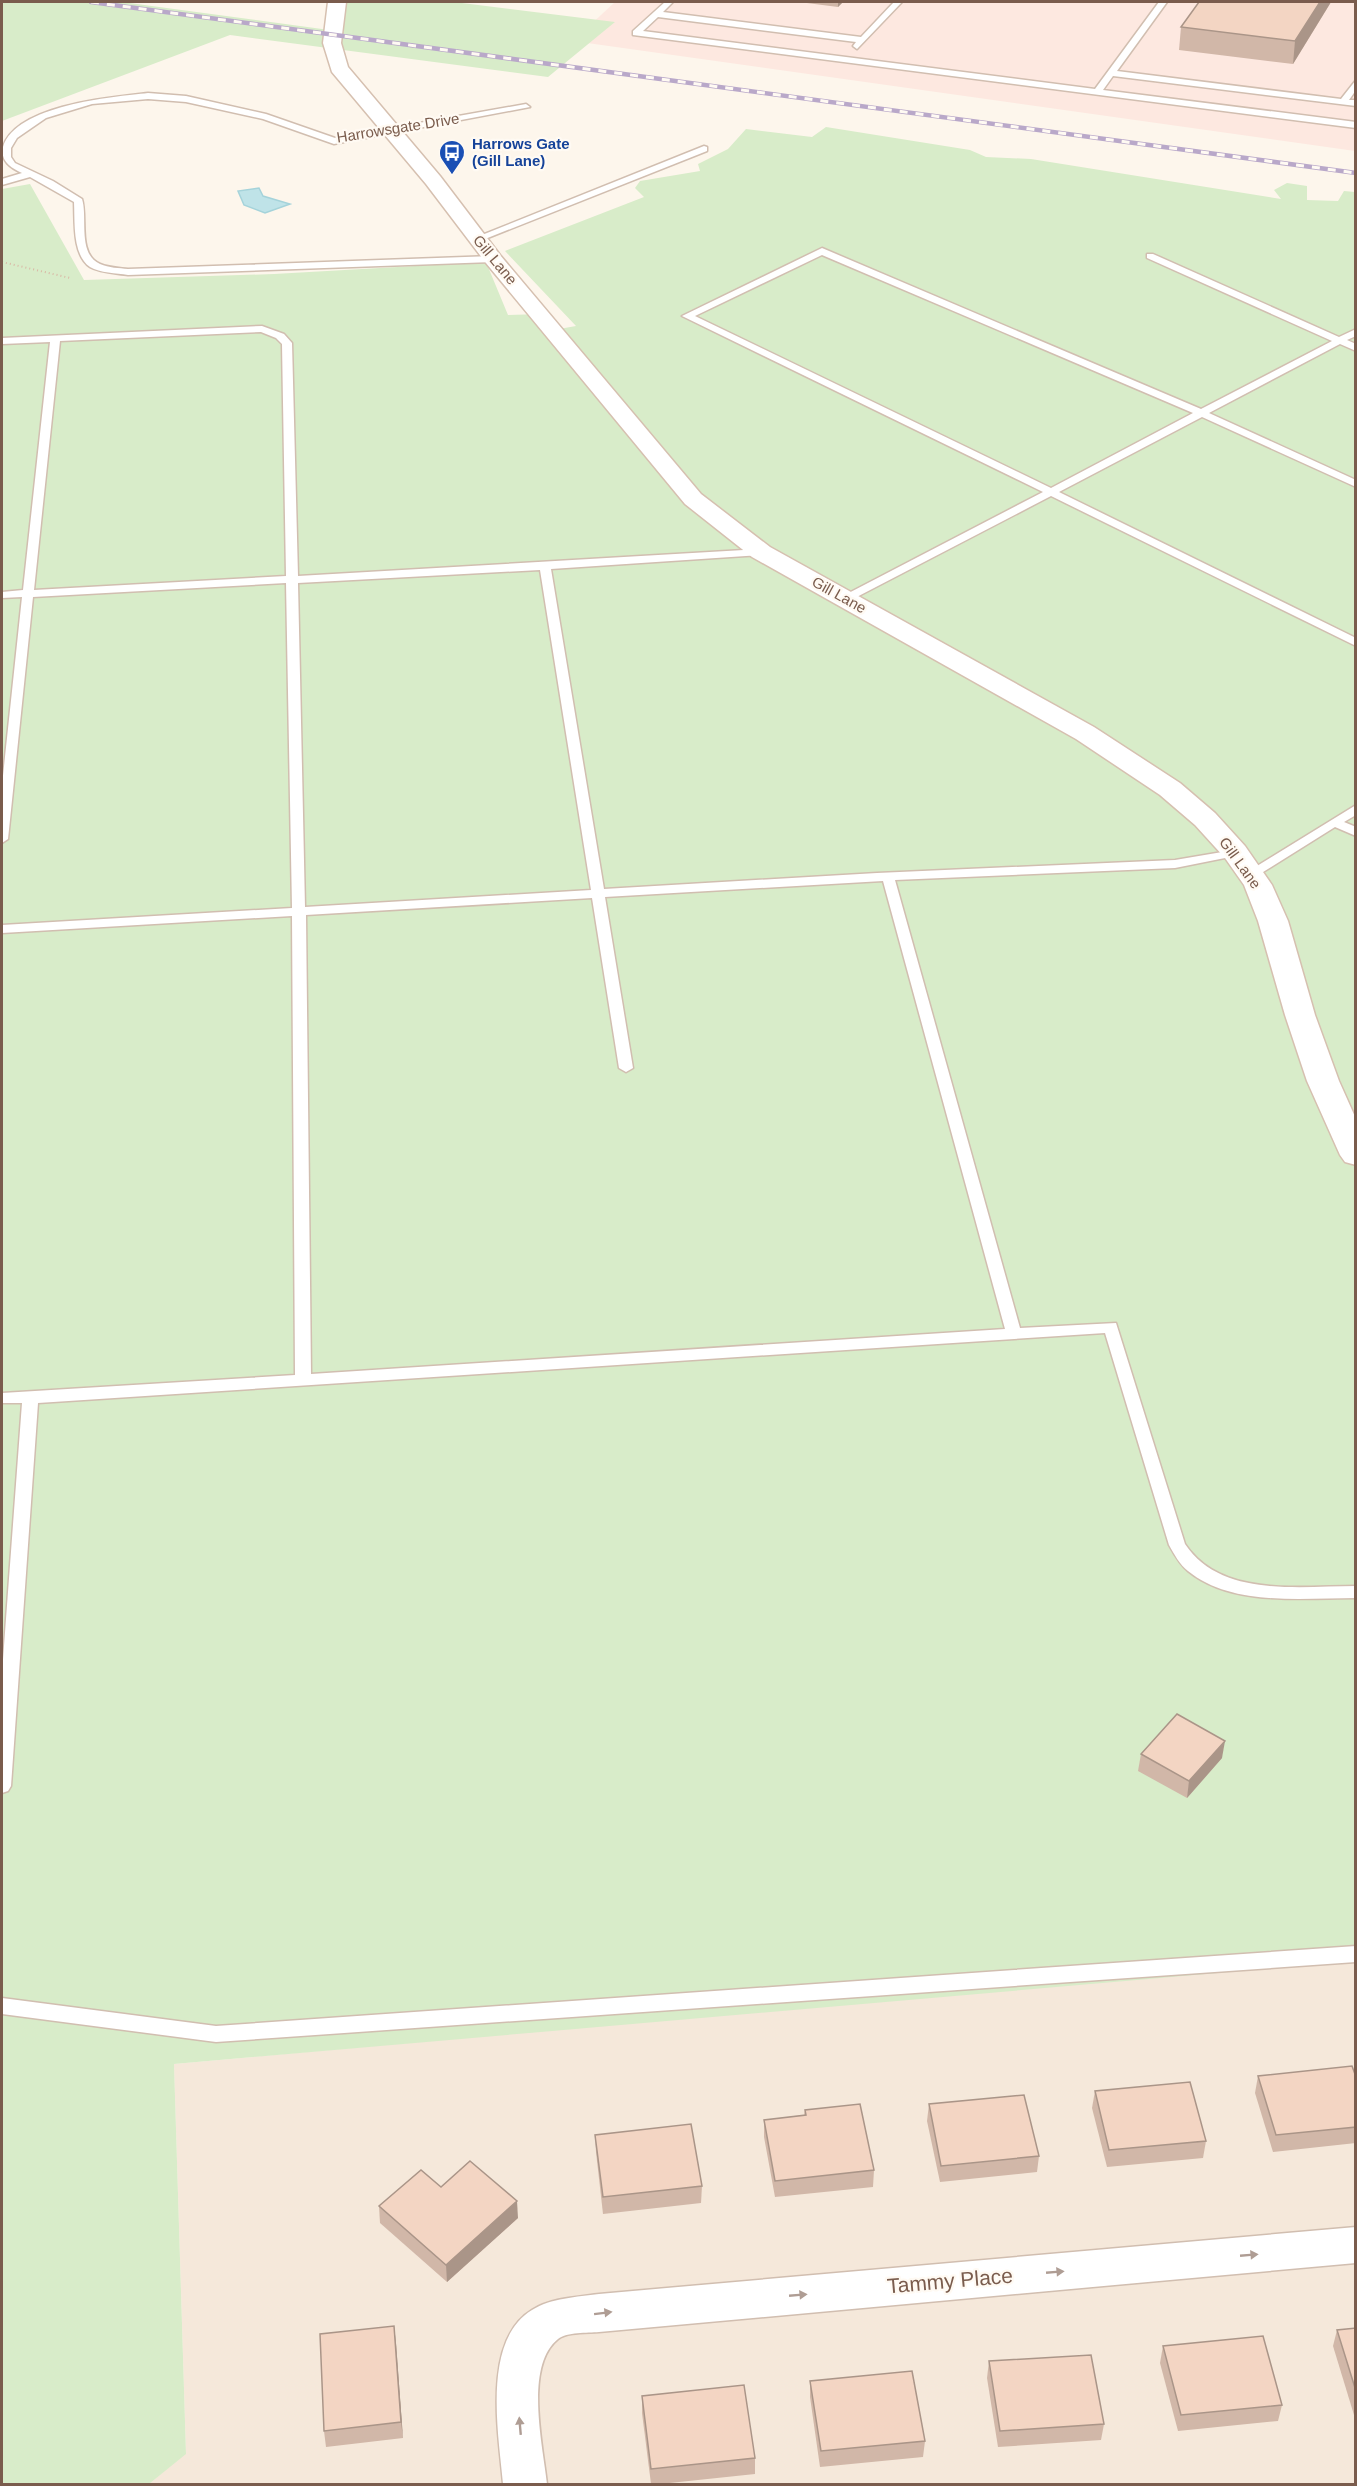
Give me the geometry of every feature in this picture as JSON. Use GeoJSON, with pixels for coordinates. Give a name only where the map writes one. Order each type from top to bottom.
{"type":"FeatureCollection","features":[{"type":"Feature","properties":{"kind":"street","name":"Gill Lane"},"geometry":{"type":"LineString","coordinates":[[337,2],[332,43],[339,68],[433,180],[493,259],[693,499],[761,552],[1085,733],[1129,760],[1170,789],[1205,819],[1235,852],[1250,874],[1273,921],[1300,1015],[1323,1081],[1356,1155]]}},
{"type":"Feature","properties":{"kind":"street","name":"Tammy Place"},"geometry":{"type":"LineString","coordinates":[[525,2484],[516,2376],[528,2343],[546,2323],[599,2313],[1356,2245]]}},
{"type":"Feature","properties":{"kind":"lane"},"geometry":{"type":"LineString","coordinates":[[669,2],[636,33],[1356,125]]}},
{"type":"Feature","properties":{"kind":"lane"},"geometry":{"type":"LineString","coordinates":[[845,60],[898,2]]}},
{"type":"Feature","properties":{"kind":"lane"},"geometry":{"type":"LineString","coordinates":[[1097,92],[1163,2]]}},
{"type":"Feature","properties":{"kind":"lane"},"geometry":{"type":"LineString","coordinates":[[656,14],[863,40]]}},
{"type":"Feature","properties":{"kind":"lane"},"geometry":{"type":"LineString","coordinates":[[1111,73],[1356,102]]}},
{"type":"Feature","properties":{"kind":"lane"},"geometry":{"type":"LineString","coordinates":[[1344,101],[1356,82]]}},
{"type":"Feature","properties":{"kind":"lane","name":"Harrowsgate Drive"},"geometry":{"type":"LineString","coordinates":[[493,259],[140,272],[107,269],[93,264],[87,258],[81,235],[79,201],[12,165],[7,157],[7,148],[13,136],[43,116],[91,101],[148,96],[186,99],[266,117],[334,141],[526,107]]}},
{"type":"Feature","properties":{"kind":"lane"},"geometry":{"type":"LineString","coordinates":[[477,239],[704,149]]}},
{"type":"Feature","properties":{"kind":"lane"},"geometry":{"type":"LineString","coordinates":[[2,182],[30,174]]}},
{"type":"Feature","properties":{"kind":"lane"},"geometry":{"type":"LineString","coordinates":[[1356,484],[1201,413],[822,251],[687,316],[1356,643]]}},
{"type":"Feature","properties":{"kind":"lane"},"geometry":{"type":"LineString","coordinates":[[1150,256],[1356,348]]}},
{"type":"Feature","properties":{"kind":"lane"},"geometry":{"type":"LineString","coordinates":[[2,341],[262,329],[280,336],[287,342],[299,911],[303,1379]]}},
{"type":"Feature","properties":{"kind":"lane"},"geometry":{"type":"LineString","coordinates":[[845,599],[1356,332]]}},
{"type":"Feature","properties":{"kind":"lane"},"geometry":{"type":"LineString","coordinates":[[2,839],[55,338]]}},
{"type":"Feature","properties":{"kind":"lane"},"geometry":{"type":"LineString","coordinates":[[2,595],[292,581],[761,552]]}},
{"type":"Feature","properties":{"kind":"lane"},"geometry":{"type":"LineString","coordinates":[[545,566],[626,1068]]}},
{"type":"Feature","properties":{"kind":"lane"},"geometry":{"type":"LineString","coordinates":[[1250,874],[1356,809]]}},
{"type":"Feature","properties":{"kind":"lane"},"geometry":{"type":"LineString","coordinates":[[1335,822],[1356,832]]}},
{"type":"Feature","properties":{"kind":"lane"},"geometry":{"type":"LineString","coordinates":[[2,929],[888,877],[1175,864],[1235,852]]}},
{"type":"Feature","properties":{"kind":"lane"},"geometry":{"type":"LineString","coordinates":[[888,877],[1013,1331]]}},
{"type":"Feature","properties":{"kind":"lane"},"geometry":{"type":"LineString","coordinates":[[2,1398],[30,1398],[1013,1331],[1111,1327],[1176,1545],[1193,1566],[1213,1578],[1261,1590],[1356,1592]]}},
{"type":"Feature","properties":{"kind":"lane"},"geometry":{"type":"LineString","coordinates":[[2,1786],[30,1398]]}},
{"type":"Feature","properties":{"kind":"lane"},"geometry":{"type":"LineString","coordinates":[[2,2006],[216,2034],[1356,1954]]}},
{"type":"Feature","properties":{"kind":"path"},"geometry":{"type":"LineString","coordinates":[[2,262],[70,278]]}},
{"type":"Feature","properties":{"kind":"shaded area"},"geometry":{"type":"Polygon","coordinates":[[[615,2],[1355,2],[1355,151],[573,41],[615,2]]]}},
{"type":"Feature","properties":{"kind":"shaded area"},"geometry":{"type":"Polygon","coordinates":[[[1355,1958],[1355,2484],[149,2484],[186,2453],[174,2064],[1355,1958]]]}},
{"type":"Feature","properties":{"kind":"green space"},"geometry":{"type":"Polygon","coordinates":[[[2,2],[122,2],[344,32],[344,2],[454,2],[615,22],[548,77],[230,35],[2,121],[2,2]]]}},
{"type":"Feature","properties":{"kind":"green space"},"geometry":{"type":"Polygon","coordinates":[[[826,127],[970,150],[986,157],[1031,159],[1281,199],[1274,190],[1287,183],[1307,186],[1307,200],[1338,201],[1344,191],[1355,192],[1355,1961],[174,2064],[186,2454],[149,2484],[2,2484],[2,189],[30,184],[84,280],[274,274],[486,262],[508,315],[542,314],[559,329],[576,326],[505,251],[644,197],[635,188],[640,181],[700,171],[698,164],[728,149],[746,129],[812,137],[826,127]]]}},
{"type":"Feature","properties":{"kind":"water"},"geometry":{"type":"Polygon","coordinates":[[[259,188],[263,196],[290,204],[265,213],[244,205],[238,191],[259,188]]]}},
{"type":"Feature","properties":{"kind":"building"},"geometry":{"type":"Polygon","coordinates":[[[1199,2],[1320,2],[1295,41],[1181,27],[1199,2]]]}},
{"type":"Feature","properties":{"kind":"building"},"geometry":{"type":"Polygon","coordinates":[[[1177,1714],[1225,1741],[1189,1781],[1141,1754],[1177,1714]]]}},
{"type":"Feature","properties":{"kind":"building"},"geometry":{"type":"Polygon","coordinates":[[[1352,2066],[1356,2077],[1356,2127],[1276,2135],[1258,2076],[1352,2066]]]}},
{"type":"Feature","properties":{"kind":"building"},"geometry":{"type":"Polygon","coordinates":[[[1190,2082],[1206,2141],[1109,2150],[1095,2091],[1190,2082]]]}},
{"type":"Feature","properties":{"kind":"building"},"geometry":{"type":"Polygon","coordinates":[[[1024,2095],[1039,2156],[941,2166],[929,2104],[1024,2095]]]}},
{"type":"Feature","properties":{"kind":"building"},"geometry":{"type":"Polygon","coordinates":[[[860,2104],[874,2170],[775,2181],[764,2120],[806,2115],[805,2110],[860,2104]]]}},
{"type":"Feature","properties":{"kind":"building"},"geometry":{"type":"Polygon","coordinates":[[[691,2124],[702,2186],[603,2197],[595,2135],[691,2124]]]}},
{"type":"Feature","properties":{"kind":"building"},"geometry":{"type":"Polygon","coordinates":[[[470,2161],[517,2201],[446,2265],[379,2206],[421,2170],[441,2187],[470,2161]]]}},
{"type":"Feature","properties":{"kind":"building"},"geometry":{"type":"Polygon","coordinates":[[[394,2326],[401,2422],[324,2431],[320,2334],[394,2326]]]}},
{"type":"Feature","properties":{"kind":"building"},"geometry":{"type":"Polygon","coordinates":[[[1356,2328],[1356,2391],[1337,2330],[1356,2328]]]}},
{"type":"Feature","properties":{"kind":"building"},"geometry":{"type":"Polygon","coordinates":[[[1263,2336],[1282,2405],[1181,2415],[1163,2346],[1263,2336]]]}},
{"type":"Feature","properties":{"kind":"building"},"geometry":{"type":"Polygon","coordinates":[[[1091,2355],[1104,2424],[1000,2431],[989,2361],[1091,2355]]]}},
{"type":"Feature","properties":{"kind":"building"},"geometry":{"type":"Polygon","coordinates":[[[912,2371],[925,2441],[821,2451],[810,2381],[912,2371]]]}},
{"type":"Feature","properties":{"kind":"building"},"geometry":{"type":"Polygon","coordinates":[[[744,2385],[755,2458],[651,2469],[642,2396],[744,2385]]]}},
{"type":"Feature","properties":{"kind":"railway"},"geometry":{"type":"LineString","coordinates":[[91,2],[1356,173]]}},
{"type":"Feature","properties":{"kind":"place","name":"Harrows Gate (Gill Lane)"},"geometry":{"type":"Point","coordinates":[452,176]}}]}
